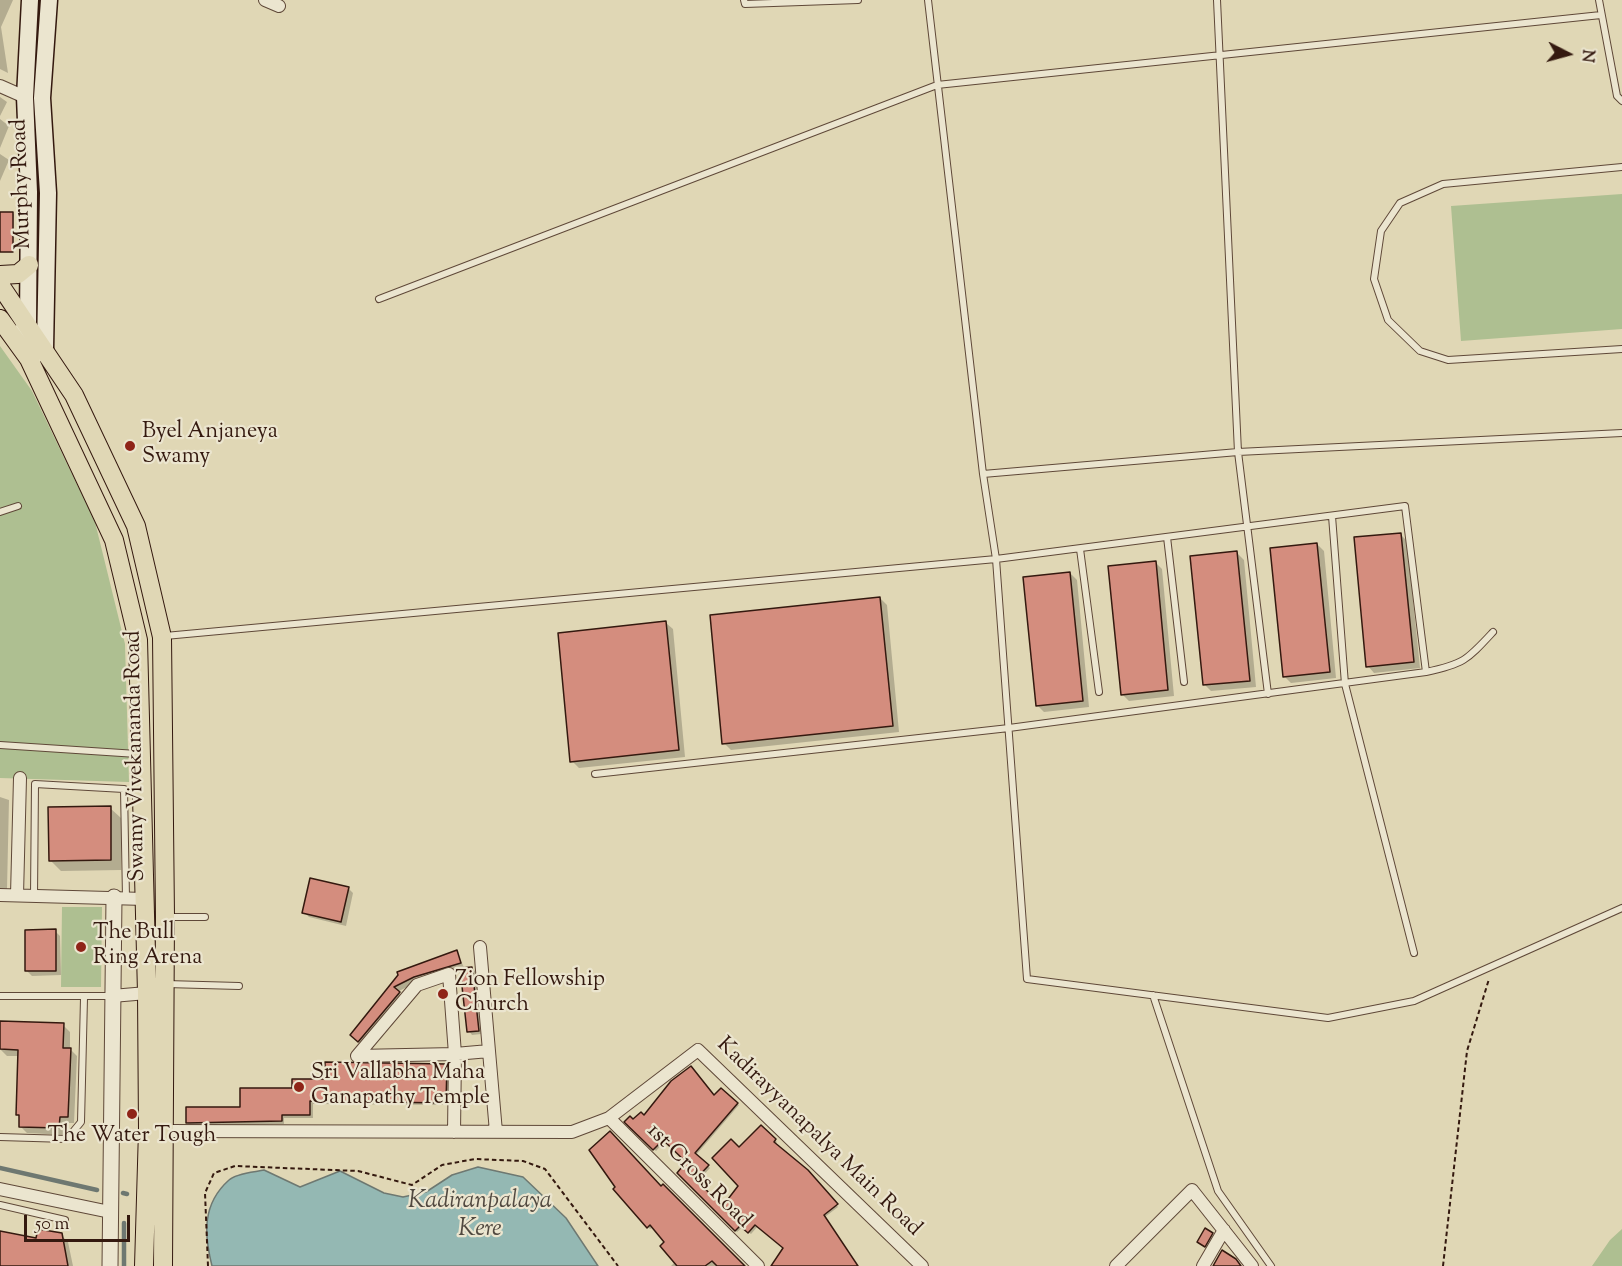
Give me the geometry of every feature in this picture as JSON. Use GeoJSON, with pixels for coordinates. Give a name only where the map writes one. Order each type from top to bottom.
{"type":"FeatureCollection","features":[{"type":"Feature","properties":{"kind":"main road","name":"Murphy Road"},"geometry":{"type":"LineString","coordinates":[[28,325],[25,97],[30,0]]}},
{"type":"Feature","properties":{"kind":"main road","name":"Murphy Road"},"geometry":{"type":"LineString","coordinates":[[45,349],[48,193],[42,98],[49,0]]}},
{"type":"Feature","properties":{"kind":"main road"},"geometry":{"type":"LineString","coordinates":[[0,275],[18,274],[29,265]]}},
{"type":"Feature","properties":{"kind":"main road","name":"Swamy Vivekananda Road"},"geometry":{"type":"LineString","coordinates":[[0,285],[74,395],[136,526],[162,637],[165,917],[163,1266]]}},
{"type":"Feature","properties":{"kind":"main road","name":"Swamy Vivekananda Road"},"geometry":{"type":"LineString","coordinates":[[0,319],[29,359],[114,540],[138,640],[147,993],[148,1130],[144,1266]]}},
{"type":"Feature","properties":{"kind":"main road"},"geometry":{"type":"LineString","coordinates":[[15,338],[28,325]]}},
{"type":"Feature","properties":{"kind":"main road"},"geometry":{"type":"LineString","coordinates":[[29,359],[45,349]]}},
{"type":"Feature","properties":{"kind":"street"},"geometry":{"type":"LineString","coordinates":[[264,0],[279,6]]}},
{"type":"Feature","properties":{"kind":"street"},"geometry":{"type":"LineString","coordinates":[[0,86],[25,97]]}},
{"type":"Feature","properties":{"kind":"street"},"geometry":{"type":"LineString","coordinates":[[17,895],[20,778]]}},
{"type":"Feature","properties":{"kind":"street"},"geometry":{"type":"LineString","coordinates":[[0,895],[145,899]]}},
{"type":"Feature","properties":{"kind":"street"},"geometry":{"type":"LineString","coordinates":[[110,1266],[112,996],[120,898]]}},
{"type":"Feature","properties":{"kind":"street"},"geometry":{"type":"LineString","coordinates":[[480,947],[496,1132]]}},
{"type":"Feature","properties":{"kind":"street"},"geometry":{"type":"LineString","coordinates":[[454,1132],[455,1054],[449,974],[417,985],[357,1056],[455,1054],[489,1051]]}},
{"type":"Feature","properties":{"kind":"street"},"geometry":{"type":"LineString","coordinates":[[112,996],[147,993]]}},
{"type":"Feature","properties":{"kind":"street","name":"Kadirayyanapalya Main Road"},"geometry":{"type":"LineString","coordinates":[[165,1131],[572,1132],[609,1118],[698,1050],[922,1266]]}},
{"type":"Feature","properties":{"kind":"street","name":"1st Cross Road"},"geometry":{"type":"LineString","coordinates":[[609,1118],[758,1266]]}},
{"type":"Feature","properties":{"kind":"street"},"geometry":{"type":"LineString","coordinates":[[0,1189],[110,1212]]}},
{"type":"Feature","properties":{"kind":"street"},"geometry":{"type":"LineString","coordinates":[[1116,1266],[1192,1190],[1252,1266]]}},
{"type":"Feature","properties":{"kind":"street"},"geometry":{"type":"LineString","coordinates":[[1203,1266],[1224,1230]]}},
{"type":"Feature","properties":{"kind":"lane"},"geometry":{"type":"LineString","coordinates":[[744,0],[745,4],[858,0]]}},
{"type":"Feature","properties":{"kind":"lane"},"geometry":{"type":"LineString","coordinates":[[928,0],[983,474],[996,560],[1027,979],[1328,1018],[1414,1000],[1622,908]]}},
{"type":"Feature","properties":{"kind":"lane"},"geometry":{"type":"LineString","coordinates":[[1217,0],[1238,452],[1268,694]]}},
{"type":"Feature","properties":{"kind":"lane"},"geometry":{"type":"LineString","coordinates":[[1599,0],[1617,96],[1622,101]]}},
{"type":"Feature","properties":{"kind":"lane"},"geometry":{"type":"LineString","coordinates":[[379,298],[938,85],[1600,15]]}},
{"type":"Feature","properties":{"kind":"lane"},"geometry":{"type":"LineString","coordinates":[[1622,167],[1443,184],[1400,203],[1381,231],[1374,279],[1388,321],[1420,351],[1448,360],[1622,348]]}},
{"type":"Feature","properties":{"kind":"lane"},"geometry":{"type":"LineString","coordinates":[[983,474],[1238,452],[1622,433]]}},
{"type":"Feature","properties":{"kind":"lane"},"geometry":{"type":"LineString","coordinates":[[0,512],[18,506]]}},
{"type":"Feature","properties":{"kind":"lane"},"geometry":{"type":"LineString","coordinates":[[162,637],[996,560],[1405,506],[1426,672]]}},
{"type":"Feature","properties":{"kind":"lane"},"geometry":{"type":"LineString","coordinates":[[1332,516],[1345,684],[1414,953]]}},
{"type":"Feature","properties":{"kind":"lane"},"geometry":{"type":"LineString","coordinates":[[1167,537],[1184,682]]}},
{"type":"Feature","properties":{"kind":"lane"},"geometry":{"type":"LineString","coordinates":[[1080,549],[1099,692]]}},
{"type":"Feature","properties":{"kind":"lane"},"geometry":{"type":"LineString","coordinates":[[595,774],[1009,728],[1426,672],[1456,666],[1466,661],[1493,632]]}},
{"type":"Feature","properties":{"kind":"lane"},"geometry":{"type":"LineString","coordinates":[[0,745],[141,755]]}},
{"type":"Feature","properties":{"kind":"lane"},"geometry":{"type":"LineString","coordinates":[[34,896],[35,784],[124,789],[120,898]]}},
{"type":"Feature","properties":{"kind":"lane"},"geometry":{"type":"LineString","coordinates":[[165,917],[205,917]]}},
{"type":"Feature","properties":{"kind":"lane"},"geometry":{"type":"LineString","coordinates":[[165,984],[239,986]]}},
{"type":"Feature","properties":{"kind":"lane"},"geometry":{"type":"LineString","coordinates":[[1153,995],[1218,1191],[1271,1266]]}},
{"type":"Feature","properties":{"kind":"lane"},"geometry":{"type":"LineString","coordinates":[[0,996],[84,998],[112,996]]}},
{"type":"Feature","properties":{"kind":"lane"},"geometry":{"type":"LineString","coordinates":[[0,1137],[67,1139],[81,1122],[84,998]]}},
{"type":"Feature","properties":{"kind":"lane"},"geometry":{"type":"LineString","coordinates":[[36,1213],[39,1197]]}},
{"type":"Feature","properties":{"kind":"lane"},"geometry":{"type":"LineString","coordinates":[[0,1205],[65,1220]]}},
{"type":"Feature","properties":{"kind":"path"},"geometry":{"type":"LineString","coordinates":[[1443,1266],[1467,1051],[1490,975],[1500,961]]}},
{"type":"Feature","properties":{"kind":"path"},"geometry":{"type":"LineString","coordinates":[[208,1266],[205,1193],[214,1173],[235,1166],[358,1171],[412,1185],[442,1165],[475,1159],[523,1161],[545,1169],[618,1266]]}},
{"type":"Feature","properties":{"kind":"green space"},"geometry":{"type":"Polygon","coordinates":[[[1622,194],[1622,329],[1461,341],[1451,206],[1622,194]]]}},
{"type":"Feature","properties":{"kind":"green space"},"geometry":{"type":"Polygon","coordinates":[[[0,346],[32,391],[95,522],[125,644],[129,782],[0,778],[0,346]]]}},
{"type":"Feature","properties":{"kind":"green space","name":"The Bull Ring Arena"},"geometry":{"type":"Polygon","coordinates":[[[62,907],[102,907],[101,987],[61,987],[62,907]]]}},
{"type":"Feature","properties":{"kind":"green space"},"geometry":{"type":"Polygon","coordinates":[[[1622,1229],[1622,1266],[1592,1266],[1610,1240],[1622,1229]]]}},
{"type":"Feature","properties":{"kind":"water","name":"Kadiranpalaya Kere"},"geometry":{"type":"Polygon","coordinates":[[[478,1167],[523,1177],[566,1218],[598,1266],[212,1266],[207,1242],[207,1220],[220,1189],[236,1176],[264,1170],[300,1187],[340,1171],[384,1193],[403,1197],[426,1192],[452,1175],[478,1167]]]}},
{"type":"Feature","properties":{"kind":"building"},"geometry":{"type":"Polygon","coordinates":[[[0,212],[13,212],[13,252],[0,252],[0,212]]]}},
{"type":"Feature","properties":{"kind":"building"},"geometry":{"type":"Polygon","coordinates":[[[1401,533],[1414,662],[1366,667],[1354,537],[1401,533]]]}},
{"type":"Feature","properties":{"kind":"building"},"geometry":{"type":"Polygon","coordinates":[[[1317,543],[1330,672],[1283,677],[1270,548],[1317,543]]]}},
{"type":"Feature","properties":{"kind":"building"},"geometry":{"type":"Polygon","coordinates":[[[1237,551],[1250,681],[1203,685],[1190,556],[1237,551]]]}},
{"type":"Feature","properties":{"kind":"building"},"geometry":{"type":"Polygon","coordinates":[[[1156,561],[1168,690],[1121,695],[1108,566],[1156,561]]]}},
{"type":"Feature","properties":{"kind":"building"},"geometry":{"type":"Polygon","coordinates":[[[1070,572],[1083,701],[1036,706],[1023,577],[1070,572]]]}},
{"type":"Feature","properties":{"kind":"building"},"geometry":{"type":"Polygon","coordinates":[[[880,597],[893,726],[722,744],[710,615],[880,597]]]}},
{"type":"Feature","properties":{"kind":"building"},"geometry":{"type":"Polygon","coordinates":[[[666,621],[679,750],[570,762],[558,633],[666,621]]]}},
{"type":"Feature","properties":{"kind":"building"},"geometry":{"type":"Polygon","coordinates":[[[111,806],[111,860],[49,861],[48,807],[111,806]]]}},
{"type":"Feature","properties":{"kind":"building"},"geometry":{"type":"Polygon","coordinates":[[[310,878],[349,887],[341,922],[302,913],[310,878]]]}},
{"type":"Feature","properties":{"kind":"building"},"geometry":{"type":"Polygon","coordinates":[[[56,929],[56,971],[25,971],[25,930],[56,929]]]}},
{"type":"Feature","properties":{"kind":"building"},"geometry":{"type":"Polygon","coordinates":[[[457,950],[461,963],[414,977],[394,987],[400,992],[358,1042],[350,1035],[398,975],[397,972],[457,950]]]}},
{"type":"Feature","properties":{"kind":"building"},"geometry":{"type":"Polygon","coordinates":[[[472,967],[479,1031],[467,1032],[460,968],[472,967]]]}},
{"type":"Feature","properties":{"kind":"building"},"geometry":{"type":"Polygon","coordinates":[[[0,1021],[64,1023],[63,1048],[71,1048],[68,1117],[60,1117],[59,1128],[19,1127],[19,1115],[16,1115],[18,1050],[0,1049],[0,1021]]]}},
{"type":"Feature","properties":{"kind":"building"},"geometry":{"type":"Polygon","coordinates":[[[325,1062],[447,1064],[446,1103],[310,1101],[310,1115],[282,1115],[282,1121],[186,1123],[186,1107],[240,1107],[240,1088],[292,1088],[292,1079],[325,1079],[325,1062]]]}},
{"type":"Feature","properties":{"kind":"building"},"geometry":{"type":"Polygon","coordinates":[[[691,1066],[714,1095],[721,1088],[738,1103],[695,1153],[709,1165],[696,1179],[712,1196],[725,1203],[738,1186],[712,1158],[731,1139],[739,1147],[761,1125],[776,1139],[774,1142],[808,1170],[838,1204],[824,1215],[858,1266],[771,1266],[783,1248],[755,1225],[748,1233],[740,1226],[735,1231],[677,1173],[686,1162],[663,1140],[653,1150],[624,1122],[630,1116],[633,1119],[641,1112],[644,1115],[671,1081],[691,1066]]]}},
{"type":"Feature","properties":{"kind":"building"},"geometry":{"type":"Polygon","coordinates":[[[610,1131],[661,1186],[663,1184],[745,1266],[717,1266],[712,1261],[705,1266],[677,1266],[660,1246],[664,1242],[650,1225],[647,1228],[613,1189],[615,1187],[589,1150],[610,1131]]]}},
{"type":"Feature","properties":{"kind":"building"},"geometry":{"type":"Polygon","coordinates":[[[1205,1228],[1213,1233],[1205,1247],[1197,1242],[1205,1228]]]}},
{"type":"Feature","properties":{"kind":"building"},"geometry":{"type":"Polygon","coordinates":[[[38,1229],[62,1233],[68,1266],[0,1266],[0,1231],[36,1238],[38,1229]]]}},
{"type":"Feature","properties":{"kind":"building"},"geometry":{"type":"Polygon","coordinates":[[[1222,1250],[1236,1259],[1241,1266],[1213,1266],[1222,1250]]]}},
{"type":"Feature","properties":{"kind":"waterway"},"geometry":{"type":"LineString","coordinates":[[0,1168],[97,1190]]}},
{"type":"Feature","properties":{"kind":"waterway"},"geometry":{"type":"LineString","coordinates":[[123,1193],[127,1194]]}},
{"type":"Feature","properties":{"kind":"waterway"},"geometry":{"type":"LineString","coordinates":[[124,1223],[124,1266]]}},
{"type":"Feature","properties":{"kind":"place","name":"Byel Anjaneya Swamy"},"geometry":{"type":"Point","coordinates":[130,446]}},
{"type":"Feature","properties":{"kind":"place","name":"The Bull Ring Arena"},"geometry":{"type":"Point","coordinates":[81,947]}},
{"type":"Feature","properties":{"kind":"place","name":"Zion Fellowship Church"},"geometry":{"type":"Point","coordinates":[443,994]}},
{"type":"Feature","properties":{"kind":"place","name":"Sri Vallabha Maha Ganapathy Temple"},"geometry":{"type":"Point","coordinates":[299,1087]}},
{"type":"Feature","properties":{"kind":"place","name":"The Water Tough"},"geometry":{"type":"Point","coordinates":[132,1114]}}]}
